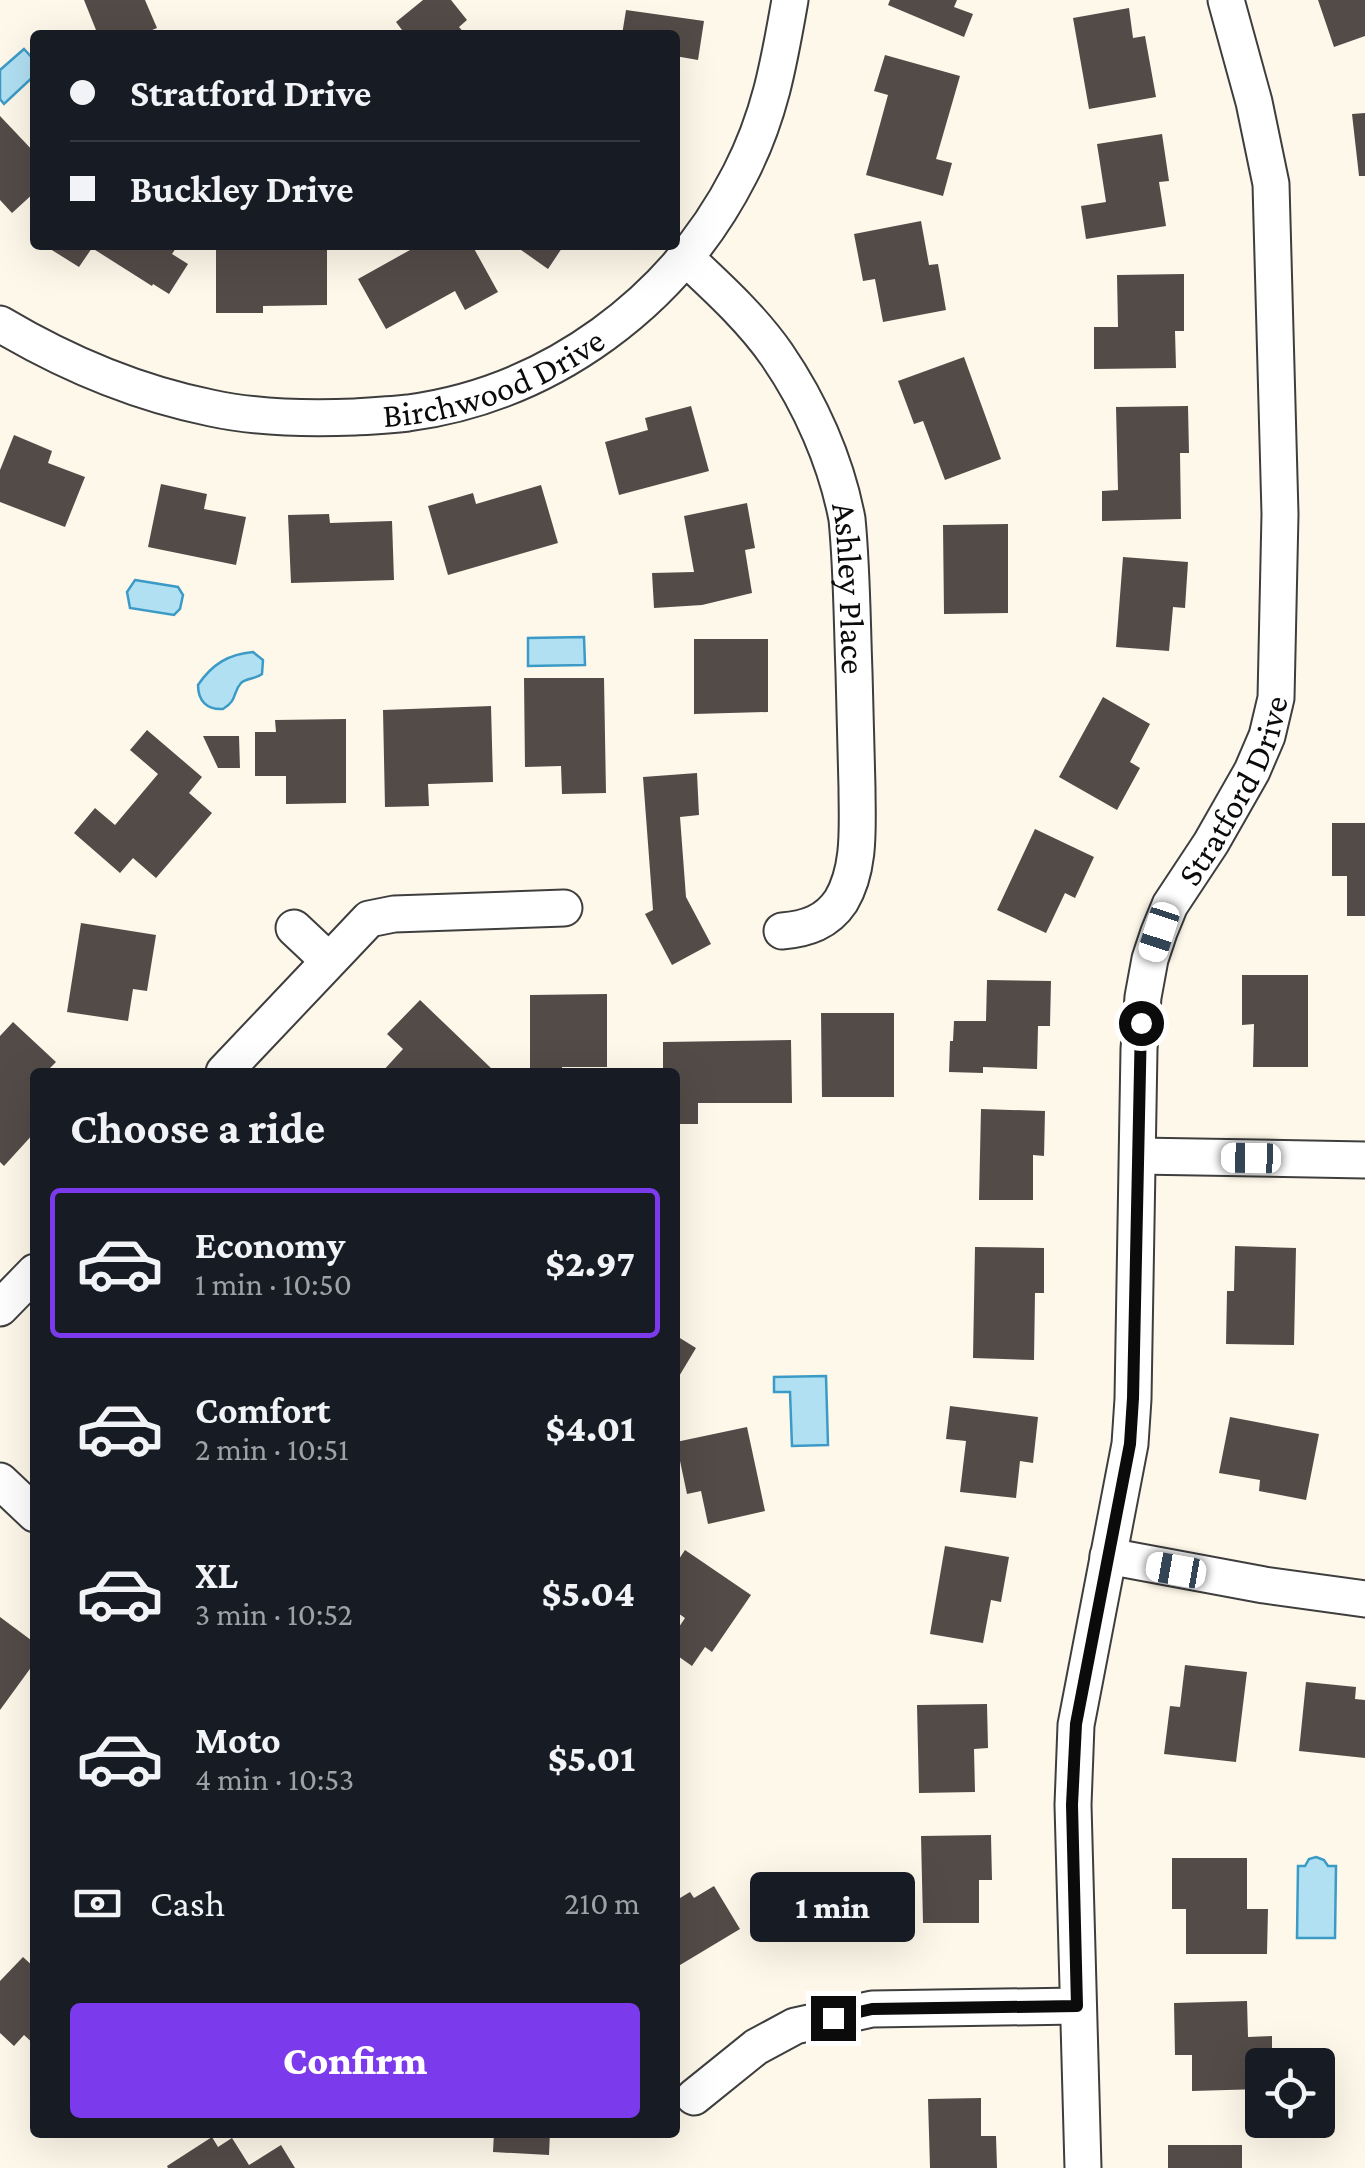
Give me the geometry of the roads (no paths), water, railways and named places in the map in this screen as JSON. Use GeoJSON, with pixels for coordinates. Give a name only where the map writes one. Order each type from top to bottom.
{"type":"FeatureCollection","features":[{"type":"Feature","properties":{"kind":"street","name":"Birchwood Drive"},"geometry":{"type":"LineString","coordinates":[[0,324],[41,348],[119,380],[214,409],[325,418],[406,413],[509,387],[551,368],[624,320],[656,291],[707,230],[739,176],[764,121],[776,80],[790,0]]}},
{"type":"Feature","properties":{"kind":"street","name":"Stratford Drive"},"geometry":{"type":"LineString","coordinates":[[1082,2168],[1072,1805],[1076,1724],[1126,1472],[1133,1398],[1143,997],[1150,959],[1170,905],[1252,771],[1268,736],[1276,698],[1280,514],[1272,198],[1258,116],[1226,0]]}},
{"type":"Feature","properties":{"kind":"street","name":"Ashley Place"},"geometry":{"type":"LineString","coordinates":[[686,258],[776,352],[802,395],[824,444],[847,519],[856,741],[854,860],[840,903],[827,916],[813,926],[782,931]]}},
{"type":"Feature","properties":{"kind":"street"},"geometry":{"type":"LineString","coordinates":[[228,1068],[369,918],[564,908]]}},
{"type":"Feature","properties":{"kind":"street"},"geometry":{"type":"LineString","coordinates":[[294,928],[328,960]]}},
{"type":"Feature","properties":{"kind":"street"},"geometry":{"type":"LineString","coordinates":[[1138,1156],[1365,1160]]}},
{"type":"Feature","properties":{"kind":"street"},"geometry":{"type":"LineString","coordinates":[[0,1308],[30,1277]]}},
{"type":"Feature","properties":{"kind":"street"},"geometry":{"type":"LineString","coordinates":[[0,1481],[30,1509]]}},
{"type":"Feature","properties":{"kind":"street"},"geometry":{"type":"LineString","coordinates":[[1108,1556],[1264,1585],[1365,1598]]}},
{"type":"Feature","properties":{"kind":"street"},"geometry":{"type":"LineString","coordinates":[[694,2097],[756,2047],[794,2026],[872,2009],[1077,2006]]}},
{"type":"Feature","properties":{"kind":"water"},"geometry":{"type":"Polygon","coordinates":[[[24,49],[30,56],[30,80],[4,104],[0,99],[0,70],[24,49]]]}},
{"type":"Feature","properties":{"kind":"water"},"geometry":{"type":"Polygon","coordinates":[[[135,580],[178,587],[183,595],[180,609],[174,615],[130,608],[127,592],[135,580]]]}},
{"type":"Feature","properties":{"kind":"water"},"geometry":{"type":"Polygon","coordinates":[[[584,637],[585,665],[528,666],[528,638],[584,637]]]}},
{"type":"Feature","properties":{"kind":"water"},"geometry":{"type":"Polygon","coordinates":[[[253,652],[263,660],[262,674],[241,683],[231,703],[223,709],[205,703],[198,685],[209,671],[229,658],[253,652]]]}},
{"type":"Feature","properties":{"kind":"water"},"geometry":{"type":"Polygon","coordinates":[[[826,1376],[828,1445],[792,1446],[790,1392],[774,1392],[774,1377],[826,1376]]]}},
{"type":"Feature","properties":{"kind":"water"},"geometry":{"type":"Polygon","coordinates":[[[1316,1857],[1328,1866],[1336,1866],[1335,1938],[1297,1938],[1298,1866],[1305,1866],[1316,1857]]]}}]}
